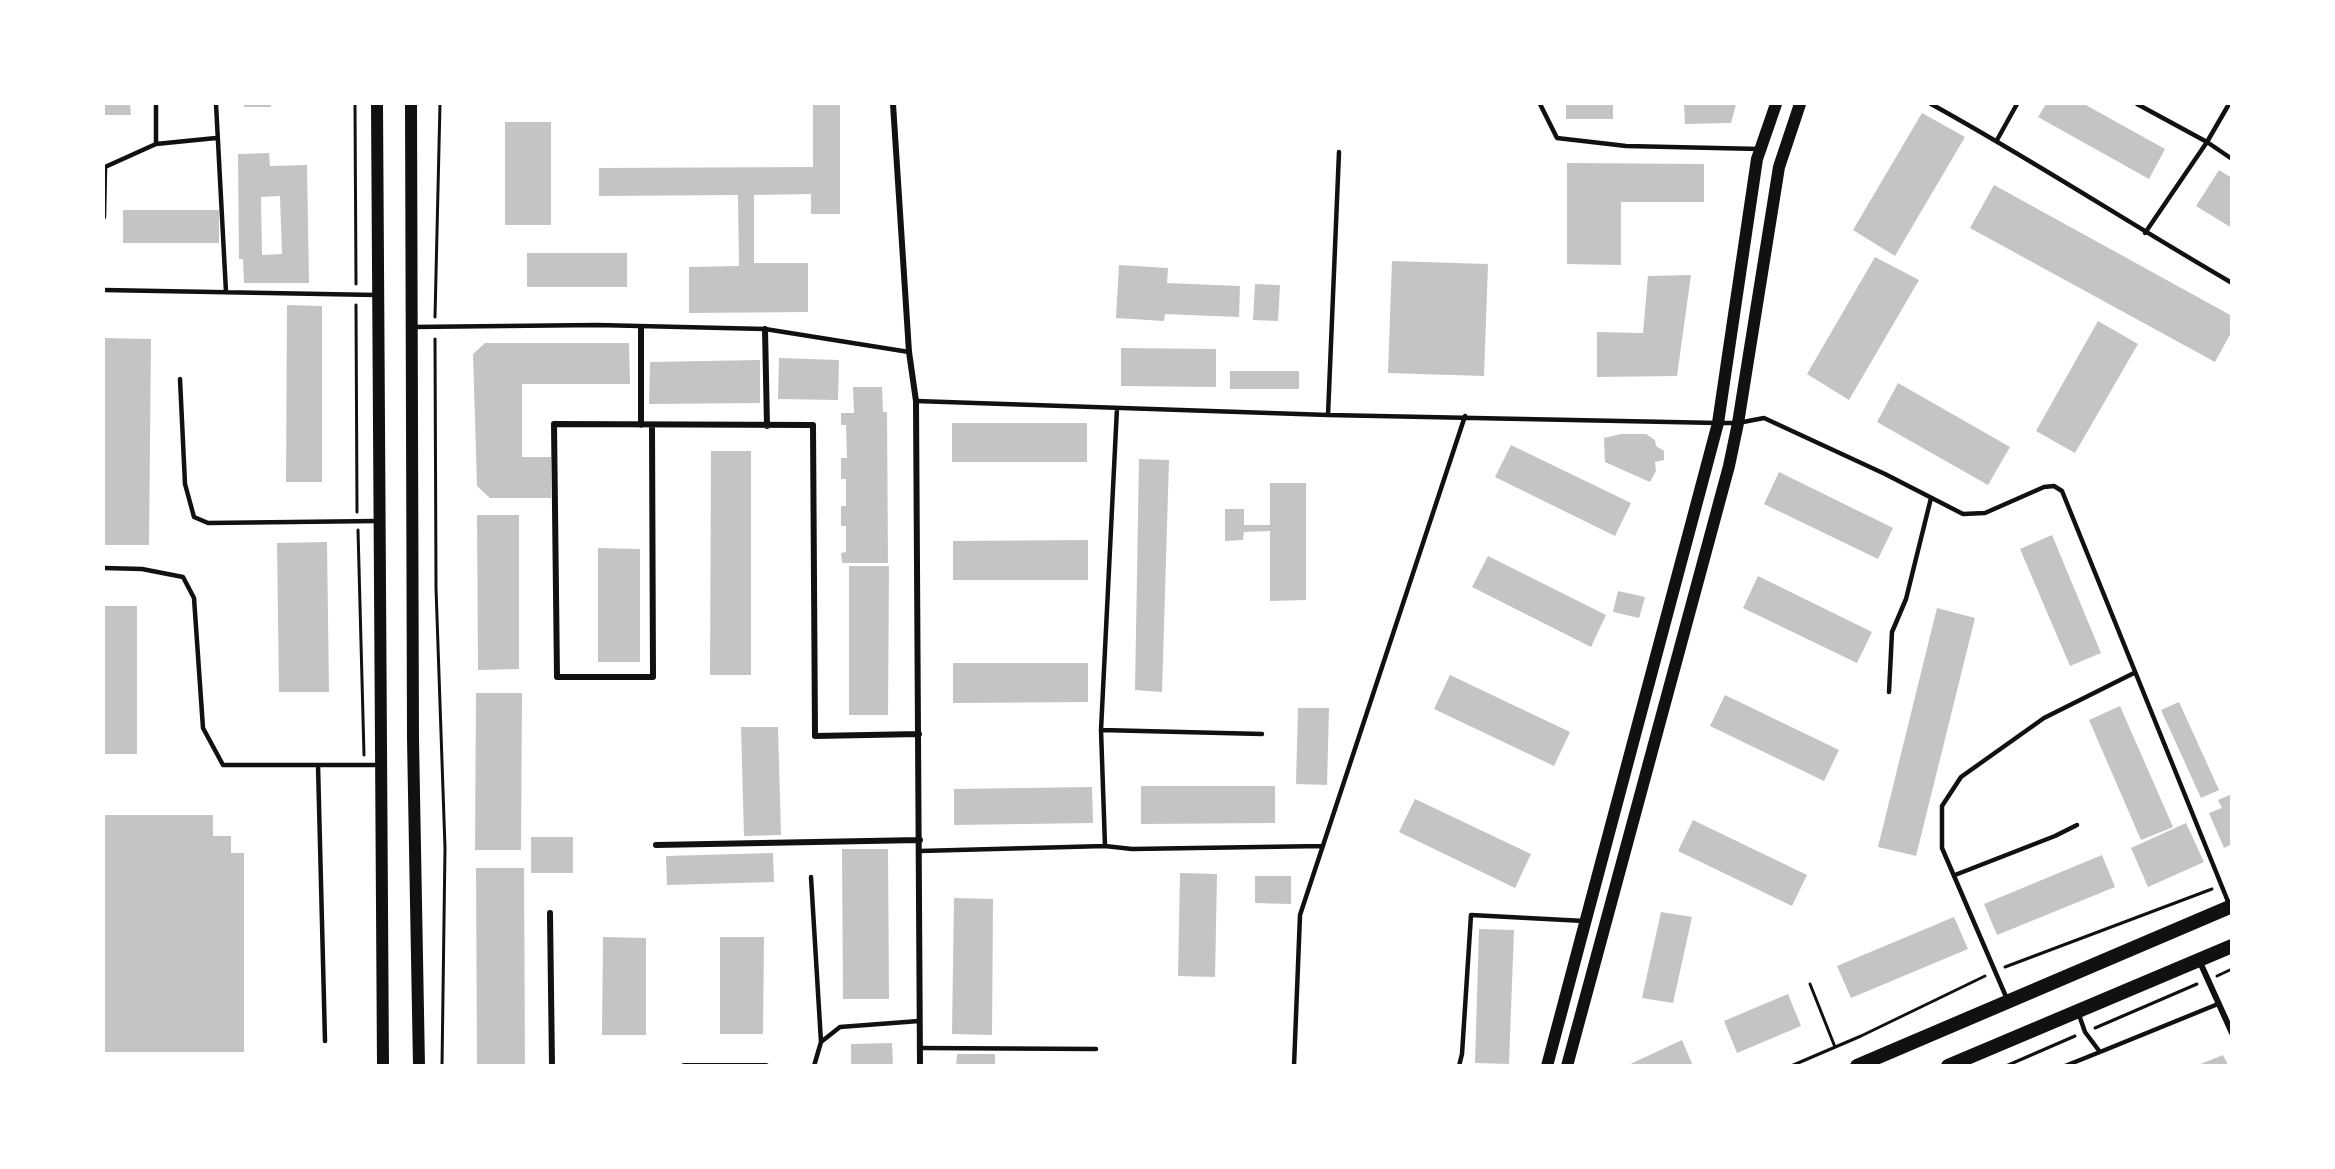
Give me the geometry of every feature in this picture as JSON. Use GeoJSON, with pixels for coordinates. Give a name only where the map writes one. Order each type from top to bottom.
{"type":"FeatureCollection","features":[{"type":"Feature","properties":{"kind":"main road"},"geometry":{"type":"LineString","coordinates":[[377,104],[383,1065]]}},
{"type":"Feature","properties":{"kind":"main road"},"geometry":{"type":"LineString","coordinates":[[411,104],[413,739],[418,1065]]}},
{"type":"Feature","properties":{"kind":"main road"},"geometry":{"type":"LineString","coordinates":[[1547,1065],[1718,423],[1760,150],[1776,104]]}},
{"type":"Feature","properties":{"kind":"main road"},"geometry":{"type":"LineString","coordinates":[[1567,1065],[1628,846],[1738,423],[1779,167],[1800,104]]}},
{"type":"Feature","properties":{"kind":"main road"},"geometry":{"type":"LineString","coordinates":[[1857,1065],[2231,906]]}},
{"type":"Feature","properties":{"kind":"main road"},"geometry":{"type":"LineString","coordinates":[[1948,1065],[2232,946]]}},
{"type":"Feature","properties":{"kind":"street"},"geometry":{"type":"LineString","coordinates":[[893,104],[909,352],[916,401],[920,1065]]}},
{"type":"Feature","properties":{"kind":"street"},"geometry":{"type":"LineString","coordinates":[[641,327],[641,424]]}},
{"type":"Feature","properties":{"kind":"street"},"geometry":{"type":"LineString","coordinates":[[765,329],[766,426]]}},
{"type":"Feature","properties":{"kind":"street"},"geometry":{"type":"LineString","coordinates":[[652,425],[653,677],[557,677],[554,424],[813,426],[815,736],[919,734]]}},
{"type":"Feature","properties":{"kind":"street"},"geometry":{"type":"LineString","coordinates":[[656,845],[920,840]]}},
{"type":"Feature","properties":{"kind":"street"},"geometry":{"type":"LineString","coordinates":[[550,913],[552,1065]]}},
{"type":"Feature","properties":{"kind":"street"},"geometry":{"type":"LineString","coordinates":[[2199,960],[2232,1033]]}},
{"type":"Feature","properties":{"kind":"street"},"geometry":{"type":"LineString","coordinates":[[684,1065],[766,1065]]}},
{"type":"Feature","properties":{"kind":"lane"},"geometry":{"type":"LineString","coordinates":[[156,104],[156,144]]}},
{"type":"Feature","properties":{"kind":"lane"},"geometry":{"type":"LineString","coordinates":[[216,104],[216,138],[226,292]]}},
{"type":"Feature","properties":{"kind":"lane"},"geometry":{"type":"LineString","coordinates":[[1540,104],[1557,138],[1626,146],[1760,150]]}},
{"type":"Feature","properties":{"kind":"lane"},"geometry":{"type":"LineString","coordinates":[[1931,104],[1997,140],[2145,233],[2232,283]]}},
{"type":"Feature","properties":{"kind":"lane"},"geometry":{"type":"LineString","coordinates":[[1997,140],[2017,104]]}},
{"type":"Feature","properties":{"kind":"lane"},"geometry":{"type":"LineString","coordinates":[[2137,104],[2207,142],[2232,159]]}},
{"type":"Feature","properties":{"kind":"lane"},"geometry":{"type":"LineString","coordinates":[[2145,233],[2207,142],[2229,104]]}},
{"type":"Feature","properties":{"kind":"lane"},"geometry":{"type":"LineString","coordinates":[[104,217],[105,167],[156,144],[216,138]]}},
{"type":"Feature","properties":{"kind":"lane"},"geometry":{"type":"LineString","coordinates":[[1328,415],[1339,152]]}},
{"type":"Feature","properties":{"kind":"lane"},"geometry":{"type":"LineString","coordinates":[[104,290],[379,295]]}},
{"type":"Feature","properties":{"kind":"lane"},"geometry":{"type":"LineString","coordinates":[[412,327],[597,325],[765,329],[909,352]]}},
{"type":"Feature","properties":{"kind":"lane"},"geometry":{"type":"LineString","coordinates":[[180,379],[185,484],[194,517],[208,524],[380,521]]}},
{"type":"Feature","properties":{"kind":"lane"},"geometry":{"type":"LineString","coordinates":[[916,401],[1328,415],[1465,416],[1718,423],[1738,423],[1764,418],[1963,514],[1985,513],[2044,487],[2054,486],[2062,491],[2134,673],[2231,906]]}},
{"type":"Feature","properties":{"kind":"lane"},"geometry":{"type":"LineString","coordinates":[[1105,846],[1101,730],[1117,408]]}},
{"type":"Feature","properties":{"kind":"lane"},"geometry":{"type":"LineString","coordinates":[[1294,1065],[1300,915],[1465,416]]}},
{"type":"Feature","properties":{"kind":"lane"},"geometry":{"type":"LineString","coordinates":[[1889,692],[1892,632],[1906,599],[1931,498]]}},
{"type":"Feature","properties":{"kind":"lane"},"geometry":{"type":"LineString","coordinates":[[104,568],[142,569],[183,577],[194,598],[203,728],[224,765],[381,765]]}},
{"type":"Feature","properties":{"kind":"lane"},"geometry":{"type":"LineString","coordinates":[[2008,1001],[1941,848],[1942,806],[1961,777],[2044,718],[2134,673]]}},
{"type":"Feature","properties":{"kind":"lane"},"geometry":{"type":"LineString","coordinates":[[1101,730],[1262,734]]}},
{"type":"Feature","properties":{"kind":"lane"},"geometry":{"type":"LineString","coordinates":[[318,765],[324,1041]]}},
{"type":"Feature","properties":{"kind":"lane"},"geometry":{"type":"LineString","coordinates":[[1954,875],[2055,837],[2077,825]]}},
{"type":"Feature","properties":{"kind":"lane"},"geometry":{"type":"LineString","coordinates":[[920,851],[1105,846],[1132,849],[1323,846]]}},
{"type":"Feature","properties":{"kind":"lane"},"geometry":{"type":"LineString","coordinates":[[811,877],[821,1042],[814,1065]]}},
{"type":"Feature","properties":{"kind":"lane"},"geometry":{"type":"LineString","coordinates":[[1458,1065],[1462,1054],[1471,915],[1585,921]]}},
{"type":"Feature","properties":{"kind":"lane"},"geometry":{"type":"LineString","coordinates":[[2065,1065],[2218,1004]]}},
{"type":"Feature","properties":{"kind":"lane"},"geometry":{"type":"LineString","coordinates":[[2078,1011],[2085,1032],[2100,1052]]}},
{"type":"Feature","properties":{"kind":"lane"},"geometry":{"type":"LineString","coordinates":[[821,1042],[840,1027],[920,1021]]}},
{"type":"Feature","properties":{"kind":"lane"},"geometry":{"type":"LineString","coordinates":[[919,1048],[1096,1048]]}},
{"type":"Feature","properties":{"kind":"path"},"geometry":{"type":"LineString","coordinates":[[355,104],[358,522],[364,765]]}},
{"type":"Feature","properties":{"kind":"path"},"geometry":{"type":"LineString","coordinates":[[440,104],[435,328],[437,373],[436,588],[445,848],[442,1065]]}},
{"type":"Feature","properties":{"kind":"path"},"geometry":{"type":"LineString","coordinates":[[1791,1065],[1835,1047],[1995,971],[2222,885]]}},
{"type":"Feature","properties":{"kind":"path"},"geometry":{"type":"LineString","coordinates":[[2006,1065],[2232,969]]}},
{"type":"Feature","properties":{"kind":"path"},"geometry":{"type":"LineString","coordinates":[[1810,984],[1835,1047]]}},
{"type":"Feature","properties":{"kind":"building"},"geometry":{"type":"Polygon","coordinates":[[[104,104],[130,104],[131,115],[104,115],[104,104]]]}},
{"type":"Feature","properties":{"kind":"building"},"geometry":{"type":"Polygon","coordinates":[[[244,104],[271,104],[271,107],[244,107],[244,104]]]}},
{"type":"Feature","properties":{"kind":"building"},"geometry":{"type":"Polygon","coordinates":[[[813,104],[840,104],[840,214],[811,214],[811,194],[754,195],[754,263],[808,263],[808,312],[689,313],[689,267],[739,266],[738,195],[599,196],[599,168],[813,167],[813,104]]]}},
{"type":"Feature","properties":{"kind":"building"},"geometry":{"type":"Polygon","coordinates":[[[1566,104],[1613,104],[1613,119],[1566,119],[1566,104]]]}},
{"type":"Feature","properties":{"kind":"building"},"geometry":{"type":"Polygon","coordinates":[[[1684,104],[1736,104],[1731,123],[1685,124],[1684,104]]]}},
{"type":"Feature","properties":{"kind":"building"},"geometry":{"type":"Polygon","coordinates":[[[2046,104],[2084,104],[2165,149],[2149,179],[2038,117],[2046,104]]]}},
{"type":"Feature","properties":{"kind":"building"},"geometry":{"type":"Polygon","coordinates":[[[1922,113],[1965,137],[1895,256],[1853,230],[1922,113]]]}},
{"type":"Feature","properties":{"kind":"building"},"geometry":{"type":"Polygon","coordinates":[[[505,122],[551,122],[551,225],[505,225],[505,122]]]}},
{"type":"Feature","properties":{"kind":"building"},"geometry":{"type":"Polygon","coordinates":[[[269,153],[270,166],[307,165],[309,283],[244,283],[243,259],[239,259],[238,154],[269,153]],[[280,196],[261,197],[262,255],[282,254],[280,196]]]}},
{"type":"Feature","properties":{"kind":"building"},"geometry":{"type":"Polygon","coordinates":[[[1567,163],[1704,164],[1704,202],[1621,202],[1621,265],[1567,264],[1567,163]]]}},
{"type":"Feature","properties":{"kind":"building"},"geometry":{"type":"Polygon","coordinates":[[[2219,170],[2232,178],[2232,228],[2196,206],[2219,170]]]}},
{"type":"Feature","properties":{"kind":"building"},"geometry":{"type":"Polygon","coordinates":[[[1994,185],[2232,316],[2232,331],[2215,362],[1970,228],[1994,185]]]}},
{"type":"Feature","properties":{"kind":"building"},"geometry":{"type":"Polygon","coordinates":[[[123,210],[219,210],[219,243],[123,243],[123,210]]]}},
{"type":"Feature","properties":{"kind":"building"},"geometry":{"type":"Polygon","coordinates":[[[527,253],[627,253],[627,287],[527,287],[527,253]]]}},
{"type":"Feature","properties":{"kind":"building"},"geometry":{"type":"Polygon","coordinates":[[[1875,257],[1919,280],[1849,400],[1807,374],[1875,257]]]}},
{"type":"Feature","properties":{"kind":"building"},"geometry":{"type":"Polygon","coordinates":[[[1392,261],[1488,264],[1484,376],[1388,373],[1392,261]]]}},
{"type":"Feature","properties":{"kind":"building"},"geometry":{"type":"Polygon","coordinates":[[[1119,265],[1168,268],[1167,283],[1240,286],[1239,317],[1165,314],[1164,321],[1116,318],[1119,265]]]}},
{"type":"Feature","properties":{"kind":"building"},"geometry":{"type":"Polygon","coordinates":[[[1691,275],[1677,376],[1597,377],[1597,332],[1643,333],[1648,276],[1691,275]]]}},
{"type":"Feature","properties":{"kind":"building"},"geometry":{"type":"Polygon","coordinates":[[[1255,284],[1280,285],[1278,321],[1253,320],[1255,284]]]}},
{"type":"Feature","properties":{"kind":"building"},"geometry":{"type":"Polygon","coordinates":[[[287,305],[322,306],[322,482],[286,482],[287,305]]]}},
{"type":"Feature","properties":{"kind":"building"},"geometry":{"type":"Polygon","coordinates":[[[2098,321],[2138,344],[2075,453],[2036,431],[2098,321]]]}},
{"type":"Feature","properties":{"kind":"building"},"geometry":{"type":"Polygon","coordinates":[[[104,338],[151,339],[149,545],[104,545],[104,338]]]}},
{"type":"Feature","properties":{"kind":"building"},"geometry":{"type":"Polygon","coordinates":[[[485,343],[629,343],[630,384],[522,384],[522,457],[551,457],[551,498],[490,498],[477,486],[473,354],[485,343]]]}},
{"type":"Feature","properties":{"kind":"building"},"geometry":{"type":"Polygon","coordinates":[[[1121,348],[1216,349],[1216,387],[1121,386],[1121,348]]]}},
{"type":"Feature","properties":{"kind":"building"},"geometry":{"type":"Polygon","coordinates":[[[779,358],[839,360],[838,400],[778,399],[779,358]]]}},
{"type":"Feature","properties":{"kind":"building"},"geometry":{"type":"Polygon","coordinates":[[[760,360],[760,403],[649,404],[650,362],[760,360]]]}},
{"type":"Feature","properties":{"kind":"building"},"geometry":{"type":"Polygon","coordinates":[[[1230,371],[1299,371],[1299,389],[1230,389],[1230,371]]]}},
{"type":"Feature","properties":{"kind":"building"},"geometry":{"type":"Polygon","coordinates":[[[1898,383],[2010,447],[1988,485],[1877,422],[1898,383]]]}},
{"type":"Feature","properties":{"kind":"building"},"geometry":{"type":"Polygon","coordinates":[[[853,387],[882,387],[883,412],[887,412],[888,563],[842,563],[841,553],[846,552],[846,526],[841,526],[841,506],[846,506],[846,479],[841,479],[841,458],[847,458],[846,425],[841,425],[841,413],[854,413],[853,387]]]}},
{"type":"Feature","properties":{"kind":"building"},"geometry":{"type":"Polygon","coordinates":[[[952,423],[1087,423],[1087,462],[952,462],[952,423]]]}},
{"type":"Feature","properties":{"kind":"building"},"geometry":{"type":"Polygon","coordinates":[[[1621,434],[1646,434],[1655,440],[1656,446],[1664,451],[1664,460],[1655,462],[1656,471],[1650,482],[1605,462],[1604,438],[1621,434]]]}},
{"type":"Feature","properties":{"kind":"building"},"geometry":{"type":"Polygon","coordinates":[[[1511,445],[1631,503],[1615,536],[1495,477],[1511,445]]]}},
{"type":"Feature","properties":{"kind":"building"},"geometry":{"type":"Polygon","coordinates":[[[711,451],[751,451],[751,675],[710,675],[711,451]]]}},
{"type":"Feature","properties":{"kind":"building"},"geometry":{"type":"Polygon","coordinates":[[[1139,459],[1169,460],[1162,692],[1135,690],[1139,459]]]}},
{"type":"Feature","properties":{"kind":"building"},"geometry":{"type":"Polygon","coordinates":[[[1779,472],[1893,528],[1878,559],[1764,504],[1779,472]]]}},
{"type":"Feature","properties":{"kind":"building"},"geometry":{"type":"Polygon","coordinates":[[[1270,483],[1306,483],[1306,600],[1270,601],[1270,531],[1244,532],[1243,540],[1225,541],[1225,509],[1244,509],[1244,525],[1270,525],[1270,483]]]}},
{"type":"Feature","properties":{"kind":"building"},"geometry":{"type":"Polygon","coordinates":[[[477,515],[519,515],[519,669],[478,670],[477,515]]]}},
{"type":"Feature","properties":{"kind":"building"},"geometry":{"type":"Polygon","coordinates":[[[2052,535],[2101,653],[2070,666],[2020,549],[2052,535]]]}},
{"type":"Feature","properties":{"kind":"building"},"geometry":{"type":"Polygon","coordinates":[[[1088,540],[1088,580],[953,580],[953,541],[1088,540]]]}},
{"type":"Feature","properties":{"kind":"building"},"geometry":{"type":"Polygon","coordinates":[[[327,542],[329,692],[279,692],[277,543],[327,542]]]}},
{"type":"Feature","properties":{"kind":"building"},"geometry":{"type":"Polygon","coordinates":[[[598,548],[640,549],[640,662],[598,662],[598,548]]]}},
{"type":"Feature","properties":{"kind":"building"},"geometry":{"type":"Polygon","coordinates":[[[1488,556],[1606,615],[1591,647],[1472,587],[1488,556]]]}},
{"type":"Feature","properties":{"kind":"building"},"geometry":{"type":"Polygon","coordinates":[[[849,566],[889,566],[888,715],[849,715],[849,566]]]}},
{"type":"Feature","properties":{"kind":"building"},"geometry":{"type":"Polygon","coordinates":[[[1758,576],[1872,632],[1857,663],[1743,608],[1758,576]]]}},
{"type":"Feature","properties":{"kind":"building"},"geometry":{"type":"Polygon","coordinates":[[[1618,591],[1645,597],[1639,618],[1613,612],[1618,591]]]}},
{"type":"Feature","properties":{"kind":"building"},"geometry":{"type":"Polygon","coordinates":[[[104,606],[137,606],[137,754],[104,754],[104,606]]]}},
{"type":"Feature","properties":{"kind":"building"},"geometry":{"type":"Polygon","coordinates":[[[1937,608],[1975,618],[1916,856],[1878,847],[1937,608]]]}},
{"type":"Feature","properties":{"kind":"building"},"geometry":{"type":"Polygon","coordinates":[[[953,663],[1088,663],[1088,702],[953,703],[953,663]]]}},
{"type":"Feature","properties":{"kind":"building"},"geometry":{"type":"Polygon","coordinates":[[[1450,675],[1570,732],[1554,766],[1434,709],[1450,675]]]}},
{"type":"Feature","properties":{"kind":"building"},"geometry":{"type":"Polygon","coordinates":[[[476,693],[522,693],[521,850],[475,850],[476,693]]]}},
{"type":"Feature","properties":{"kind":"building"},"geometry":{"type":"Polygon","coordinates":[[[1725,695],[1839,750],[1824,781],[1710,726],[1725,695]]]}},
{"type":"Feature","properties":{"kind":"building"},"geometry":{"type":"Polygon","coordinates":[[[2179,702],[2219,790],[2201,798],[2161,710],[2179,702]]]}},
{"type":"Feature","properties":{"kind":"building"},"geometry":{"type":"Polygon","coordinates":[[[2120,706],[2173,827],[2141,840],[2089,720],[2120,706]]]}},
{"type":"Feature","properties":{"kind":"building"},"geometry":{"type":"Polygon","coordinates":[[[1298,708],[1329,708],[1327,785],[1296,784],[1298,708]]]}},
{"type":"Feature","properties":{"kind":"building"},"geometry":{"type":"Polygon","coordinates":[[[741,727],[778,727],[781,835],[744,836],[741,727]]]}},
{"type":"Feature","properties":{"kind":"building"},"geometry":{"type":"Polygon","coordinates":[[[1141,786],[1275,786],[1275,823],[1141,824],[1141,786]]]}},
{"type":"Feature","properties":{"kind":"building"},"geometry":{"type":"Polygon","coordinates":[[[1092,787],[1093,823],[954,825],[954,789],[1092,787]]]}},
{"type":"Feature","properties":{"kind":"building"},"geometry":{"type":"Polygon","coordinates":[[[2232,794],[2232,844],[2224,848],[2209,813],[2222,808],[2218,800],[2232,794]]]}},
{"type":"Feature","properties":{"kind":"building"},"geometry":{"type":"Polygon","coordinates":[[[1415,799],[1531,854],[1515,888],[1399,832],[1415,799]]]}},
{"type":"Feature","properties":{"kind":"building"},"geometry":{"type":"Polygon","coordinates":[[[104,815],[213,815],[213,836],[231,836],[231,853],[244,853],[244,1052],[104,1052],[104,815]]]}},
{"type":"Feature","properties":{"kind":"building"},"geometry":{"type":"Polygon","coordinates":[[[1693,820],[1807,875],[1792,906],[1678,851],[1693,820]]]}},
{"type":"Feature","properties":{"kind":"building"},"geometry":{"type":"Polygon","coordinates":[[[2186,823],[2204,862],[2148,887],[2131,848],[2186,823]]]}},
{"type":"Feature","properties":{"kind":"building"},"geometry":{"type":"Polygon","coordinates":[[[531,837],[573,837],[573,873],[531,873],[531,837]]]}},
{"type":"Feature","properties":{"kind":"building"},"geometry":{"type":"Polygon","coordinates":[[[842,849],[888,849],[889,999],[843,999],[842,849]]]}},
{"type":"Feature","properties":{"kind":"building"},"geometry":{"type":"Polygon","coordinates":[[[773,853],[774,882],[667,885],[666,856],[773,853]]]}},
{"type":"Feature","properties":{"kind":"building"},"geometry":{"type":"Polygon","coordinates":[[[2102,855],[2115,887],[1997,935],[1984,904],[2102,855]]]}},
{"type":"Feature","properties":{"kind":"building"},"geometry":{"type":"Polygon","coordinates":[[[476,868],[524,868],[525,1066],[477,1066],[476,868]]]}},
{"type":"Feature","properties":{"kind":"building"},"geometry":{"type":"Polygon","coordinates":[[[1180,873],[1217,874],[1215,977],[1178,976],[1180,873]]]}},
{"type":"Feature","properties":{"kind":"building"},"geometry":{"type":"Polygon","coordinates":[[[1255,876],[1291,876],[1291,904],[1255,903],[1255,876]]]}},
{"type":"Feature","properties":{"kind":"building"},"geometry":{"type":"Polygon","coordinates":[[[954,898],[993,899],[992,1035],[952,1034],[954,898]]]}},
{"type":"Feature","properties":{"kind":"building"},"geometry":{"type":"Polygon","coordinates":[[[1661,912],[1692,917],[1673,1003],[1642,998],[1661,912]]]}},
{"type":"Feature","properties":{"kind":"building"},"geometry":{"type":"Polygon","coordinates":[[[1954,917],[1968,949],[1851,998],[1837,966],[1954,917]]]}},
{"type":"Feature","properties":{"kind":"building"},"geometry":{"type":"Polygon","coordinates":[[[1479,929],[1514,930],[1509,1064],[1475,1063],[1479,929]]]}},
{"type":"Feature","properties":{"kind":"building"},"geometry":{"type":"Polygon","coordinates":[[[603,937],[646,938],[646,1035],[602,1035],[603,937]]]}},
{"type":"Feature","properties":{"kind":"building"},"geometry":{"type":"Polygon","coordinates":[[[720,937],[764,937],[763,1034],[720,1034],[720,937]]]}},
{"type":"Feature","properties":{"kind":"building"},"geometry":{"type":"Polygon","coordinates":[[[1788,994],[1801,1026],[1737,1053],[1724,1021],[1788,994]]]}},
{"type":"Feature","properties":{"kind":"building"},"geometry":{"type":"Polygon","coordinates":[[[1682,1040],[1693,1066],[1626,1066],[1682,1040]]]}},
{"type":"Feature","properties":{"kind":"building"},"geometry":{"type":"Polygon","coordinates":[[[892,1043],[893,1066],[851,1066],[851,1044],[892,1043]]]}},
{"type":"Feature","properties":{"kind":"building"},"geometry":{"type":"Polygon","coordinates":[[[957,1054],[995,1054],[995,1066],[956,1066],[957,1054]]]}},
{"type":"Feature","properties":{"kind":"building"},"geometry":{"type":"Polygon","coordinates":[[[2223,1055],[2228,1065],[2198,1065],[2223,1055]]]}}]}
